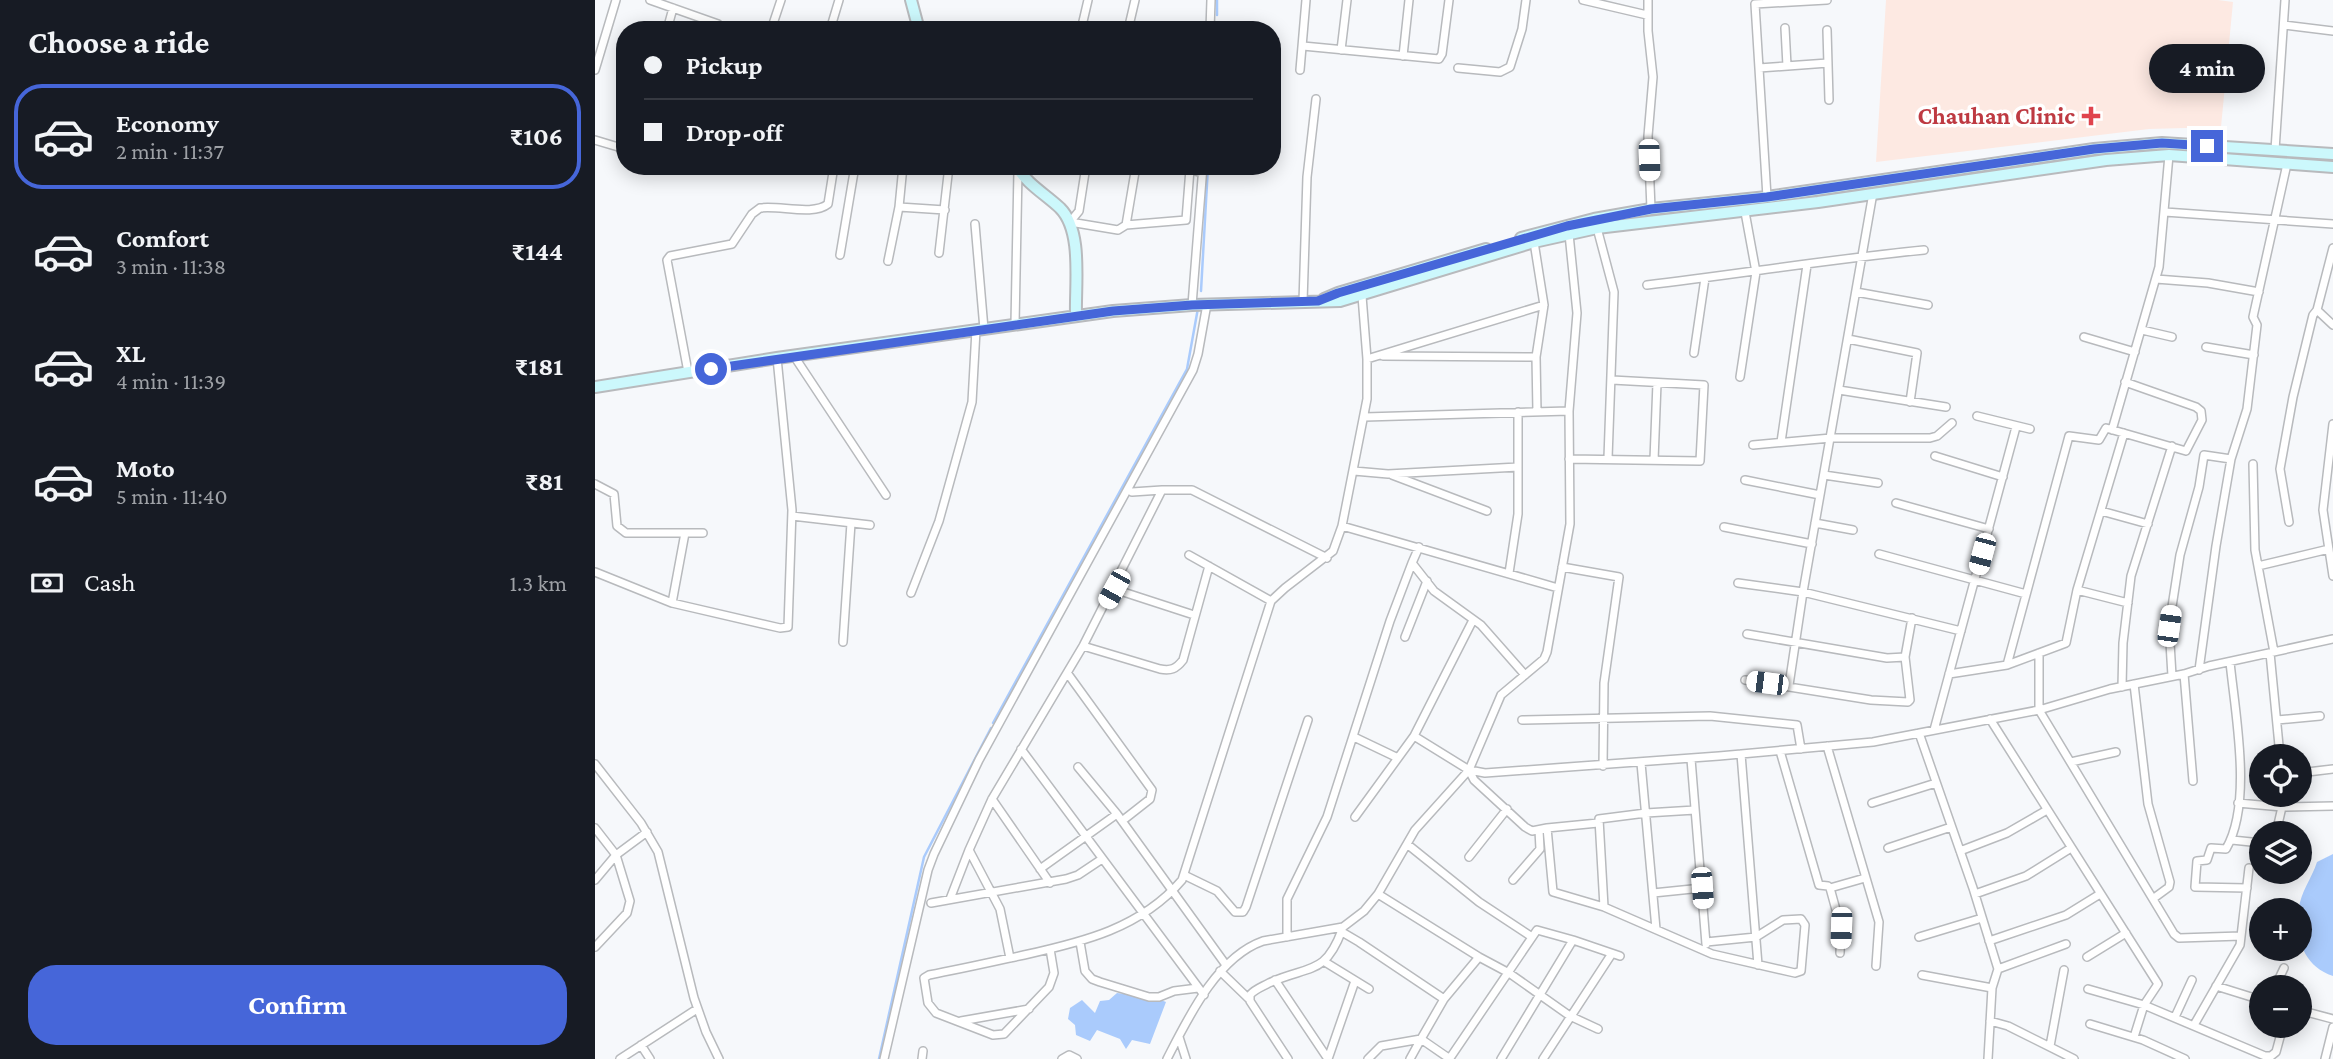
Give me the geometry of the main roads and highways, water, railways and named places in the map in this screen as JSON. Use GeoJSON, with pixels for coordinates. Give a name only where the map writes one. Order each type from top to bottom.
{"type":"FeatureCollection","features":[{"type":"Feature","properties":{"kind":"main road"},"geometry":{"type":"LineString","coordinates":[[911,0],[917,21]]}},
{"type":"Feature","properties":{"kind":"main road"},"geometry":{"type":"LineString","coordinates":[[1318,301],[1532,235],[1594,219],[1651,209],[1767,197],[2118,146],[2162,143],[2333,154]]}},
{"type":"Feature","properties":{"kind":"main road"},"geometry":{"type":"LineString","coordinates":[[595,387],[1076,315],[1207,304],[1340,301],[1534,242],[1569,234],[1745,212],[2106,160],[2169,155],[2333,167]]}},
{"type":"Feature","properties":{"kind":"main road"},"geometry":{"type":"LineString","coordinates":[[1025,175],[1061,209],[1070,222],[1074,238],[1076,315]]}},
{"type":"Feature","properties":{"kind":"water"},"geometry":{"type":"Polygon","coordinates":[[[2333,854],[2333,976],[2311,961],[2312,898],[2302,898],[2308,884],[2312,884],[2312,874],[2317,862],[2333,854]]]}},
{"type":"Feature","properties":{"kind":"water"},"geometry":{"type":"Polygon","coordinates":[[[1117,993],[1156,998],[1166,1002],[1150,1044],[1132,1040],[1126,1049],[1120,1039],[1097,1030],[1090,1041],[1076,1035],[1075,1025],[1068,1019],[1070,1008],[1082,1000],[1095,1013],[1100,1001],[1109,1000],[1117,993]]]}},
{"type":"Feature","properties":{"kind":"waterway"},"geometry":{"type":"LineString","coordinates":[[1217,0],[1217,15]]}},
{"type":"Feature","properties":{"kind":"waterway"},"geometry":{"type":"LineString","coordinates":[[1201,291],[1207,175]]}},
{"type":"Feature","properties":{"kind":"waterway"},"geometry":{"type":"LineString","coordinates":[[993,723],[1187,369],[1198,308]]}},
{"type":"Feature","properties":{"kind":"waterway"},"geometry":{"type":"LineString","coordinates":[[879,1059],[924,857],[991,728]]}},
{"type":"Feature","properties":{"kind":"place","name":"Chauhan Clinic"},"geometry":{"type":"Point","coordinates":[2091,116]}}]}
